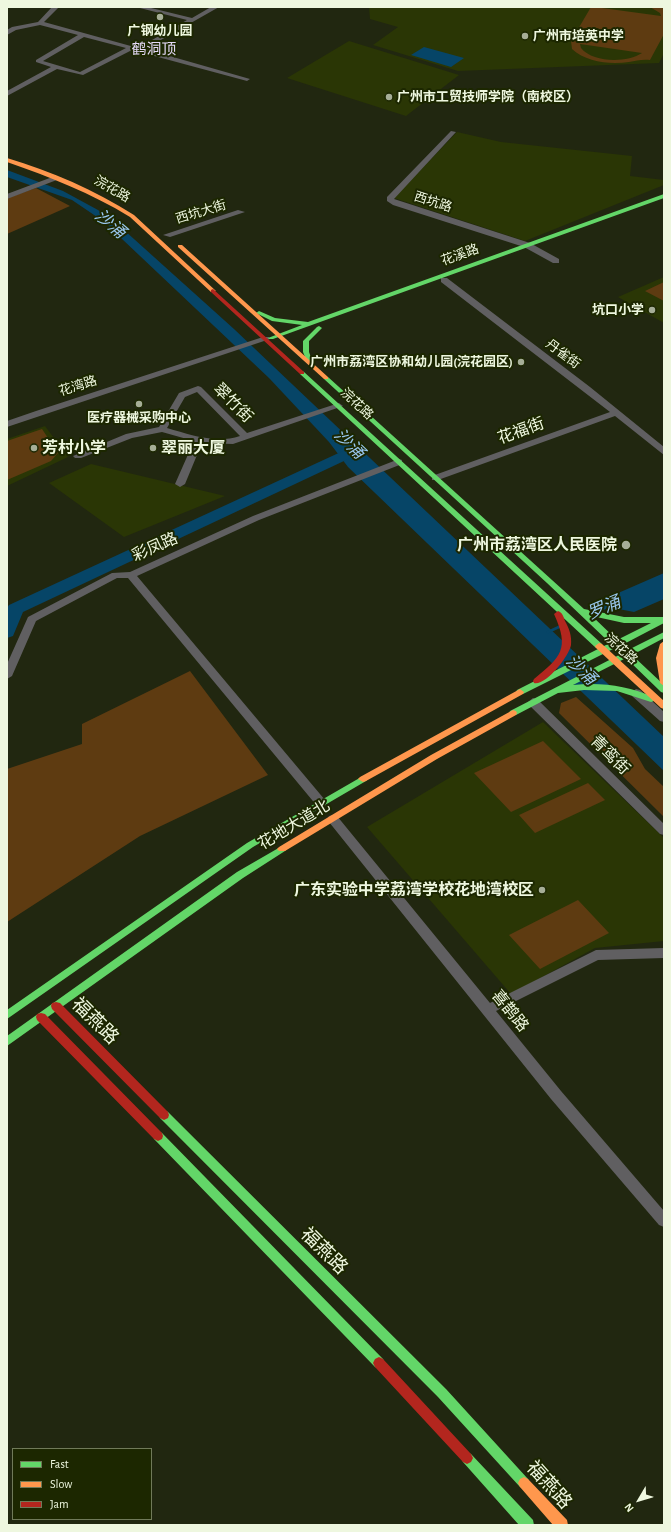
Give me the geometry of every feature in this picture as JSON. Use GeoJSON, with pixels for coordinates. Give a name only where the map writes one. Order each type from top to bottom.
{"type":"FeatureCollection","features":[{"type":"Feature","properties":{"kind":"main road","name":"浣花路"},"geometry":{"type":"LineString","coordinates":[[7,153],[93,184],[109,192],[143,214],[282,337],[580,609],[600,630],[664,690]]}},
{"type":"Feature","properties":{"kind":"main road","name":"浣花路"},"geometry":{"type":"LineString","coordinates":[[7,160],[53,180],[107,199],[132,216],[263,343],[339,406],[549,600],[564,618],[584,633],[613,660],[640,690],[662,711]]}},
{"type":"Feature","properties":{"kind":"main road","name":"花溪路"},"geometry":{"type":"LineString","coordinates":[[263,343],[444,280],[664,196]]}},
{"type":"Feature","properties":{"kind":"main road","name":"花溪路"},"geometry":{"type":"LineString","coordinates":[[317,325],[530,247],[664,201]]}},
{"type":"Feature","properties":{"kind":"main road"},"geometry":{"type":"LineString","coordinates":[[252,310],[274,320],[317,325],[306,340],[306,352],[310,364]]}},
{"type":"Feature","properties":{"kind":"main road"},"geometry":{"type":"LineString","coordinates":[[580,609],[603,618],[627,622],[664,620]]}},
{"type":"Feature","properties":{"kind":"main road"},"geometry":{"type":"LineString","coordinates":[[543,678],[562,659],[568,646],[569,635],[564,618]]}},
{"type":"Feature","properties":{"kind":"main road","name":"花地大道北"},"geometry":{"type":"LineString","coordinates":[[7,1015],[250,845],[461,722],[543,678],[664,620]]}},
{"type":"Feature","properties":{"kind":"main road","name":"花地大道北"},"geometry":{"type":"LineString","coordinates":[[7,1042],[240,875],[434,757],[546,695],[559,690],[613,660],[664,635]]}},
{"type":"Feature","properties":{"kind":"main road"},"geometry":{"type":"LineString","coordinates":[[664,644],[661,649],[660,669],[664,683]]}},
{"type":"Feature","properties":{"kind":"main road"},"geometry":{"type":"LineString","coordinates":[[559,690],[586,684],[640,690]]}},
{"type":"Feature","properties":{"kind":"main road","name":"福燕路"},"geometry":{"type":"LineString","coordinates":[[56,1006],[442,1393],[562,1525]]}},
{"type":"Feature","properties":{"kind":"main road"},"geometry":{"type":"LineString","coordinates":[[41,1017],[422,1407],[528,1525]]}},
{"type":"Feature","properties":{"kind":"street"},"geometry":{"type":"LineString","coordinates":[[40,23],[56,7]]}},
{"type":"Feature","properties":{"kind":"street"},"geometry":{"type":"LineString","coordinates":[[139,7],[194,20]]}},
{"type":"Feature","properties":{"kind":"street"},"geometry":{"type":"LineString","coordinates":[[138,50],[216,7]]}},
{"type":"Feature","properties":{"kind":"street"},"geometry":{"type":"LineString","coordinates":[[7,33],[14,28],[40,23],[247,79]]}},
{"type":"Feature","properties":{"kind":"street"},"geometry":{"type":"LineString","coordinates":[[83,35],[38,61],[81,74],[131,48]]}},
{"type":"Feature","properties":{"kind":"street"},"geometry":{"type":"LineString","coordinates":[[7,94],[56,67]]}},
{"type":"Feature","properties":{"kind":"street","name":"西坑路"},"geometry":{"type":"LineString","coordinates":[[453,132],[390,199],[396,203],[530,247],[556,261]]}},
{"type":"Feature","properties":{"kind":"street"},"geometry":{"type":"LineString","coordinates":[[7,197],[53,180]]}},
{"type":"Feature","properties":{"kind":"street","name":"西坑大街"},"geometry":{"type":"LineString","coordinates":[[167,235],[241,212]]}},
{"type":"Feature","properties":{"kind":"street","name":"丹雀街"},"geometry":{"type":"LineString","coordinates":[[444,280],[581,384],[664,452]]}},
{"type":"Feature","properties":{"kind":"street","name":"花湾路"},"geometry":{"type":"LineString","coordinates":[[7,424],[70,402],[263,343]]}},
{"type":"Feature","properties":{"kind":"street","name":"翠竹街"},"geometry":{"type":"LineString","coordinates":[[246,437],[198,389],[182,395],[162,429],[200,440],[230,442],[246,437],[299,420],[339,406]]}},
{"type":"Feature","properties":{"kind":"street","name":"花福街"},"geometry":{"type":"LineString","coordinates":[[435,478],[616,413]]}},
{"type":"Feature","properties":{"kind":"street"},"geometry":{"type":"LineString","coordinates":[[78,456],[129,436],[162,429]]}},
{"type":"Feature","properties":{"kind":"street"},"geometry":{"type":"LineString","coordinates":[[180,484],[200,440]]}},
{"type":"Feature","properties":{"kind":"street","name":"彩凤路"},"geometry":{"type":"LineString","coordinates":[[321,804],[131,575],[256,518],[400,462]]}},
{"type":"Feature","properties":{"kind":"street"},"geometry":{"type":"LineString","coordinates":[[7,676],[32,619],[115,575],[131,575]]}},
{"type":"Feature","properties":{"kind":"street"},"geometry":{"type":"LineString","coordinates":[[640,690],[662,711]]}},
{"type":"Feature","properties":{"kind":"street","name":"青鸾街"},"geometry":{"type":"LineString","coordinates":[[533,702],[664,832]]}},
{"type":"Feature","properties":{"kind":"street","name":"喜鹊路"},"geometry":{"type":"LineString","coordinates":[[333,819],[610,1160],[664,1222]]}},
{"type":"Feature","properties":{"kind":"street"},"geometry":{"type":"LineString","coordinates":[[487,1010],[596,955],[664,953]]}},
{"type":"Feature","properties":{"kind":"shaded area","name":"广州市培英中学"},"geometry":{"type":"Polygon","coordinates":[[[369,7],[664,7],[664,53],[659,63],[458,71],[373,45],[398,27],[370,19],[369,7]]]}},
{"type":"Feature","properties":{"kind":"shaded area"},"geometry":{"type":"Polygon","coordinates":[[[591,7],[603,7],[602,8],[661,16],[660,13],[650,7],[661,7],[664,9],[664,34],[650,60],[622,63],[599,62],[584,57],[572,49],[571,41],[591,7]],[[580,44],[581,48],[586,53],[593,57],[602,59],[628,59],[642,53],[580,44]]]}},
{"type":"Feature","properties":{"kind":"shaded area","name":"广州市工贸技师学院（南校区）"},"geometry":{"type":"Polygon","coordinates":[[[349,41],[459,75],[406,116],[287,78],[349,41]]]}},
{"type":"Feature","properties":{"kind":"shaded area"},"geometry":{"type":"Polygon","coordinates":[[[457,132],[501,142],[632,156],[630,176],[664,180],[664,185],[525,241],[394,198],[457,132]]]}},
{"type":"Feature","properties":{"kind":"shaded area"},"geometry":{"type":"Polygon","coordinates":[[[36,188],[70,206],[7,234],[7,198],[36,188]]]}},
{"type":"Feature","properties":{"kind":"shaded area","name":"坑口小学"},"geometry":{"type":"Polygon","coordinates":[[[664,277],[664,323],[618,297],[664,277]]]}},
{"type":"Feature","properties":{"kind":"shaded area"},"geometry":{"type":"Polygon","coordinates":[[[664,282],[664,301],[645,291],[664,282]]]}},
{"type":"Feature","properties":{"kind":"shaded area","name":"芳村小学"},"geometry":{"type":"Polygon","coordinates":[[[45,426],[68,457],[7,486],[7,439],[45,426]]]}},
{"type":"Feature","properties":{"kind":"shaded area","name":"芳村小学"},"geometry":{"type":"Polygon","coordinates":[[[42,429],[58,453],[51,461],[7,480],[7,441],[42,429]]]}},
{"type":"Feature","properties":{"kind":"shaded area"},"geometry":{"type":"Polygon","coordinates":[[[91,464],[225,496],[124,537],[49,483],[91,464]]]}},
{"type":"Feature","properties":{"kind":"shaded area"},"geometry":{"type":"Polygon","coordinates":[[[190,671],[268,775],[140,836],[7,922],[7,769],[82,744],[82,724],[190,671]]]}},
{"type":"Feature","properties":{"kind":"shaded area"},"geometry":{"type":"Polygon","coordinates":[[[576,697],[633,748],[645,769],[664,787],[664,817],[559,713],[561,703],[576,697]]]}},
{"type":"Feature","properties":{"kind":"shaded area","name":"广东实验中学荔湾学校花地湾校区"},"geometry":{"type":"Polygon","coordinates":[[[543,722],[664,838],[664,941],[595,948],[511,994],[367,827],[543,722]]]}},
{"type":"Feature","properties":{"kind":"shaded area"},"geometry":{"type":"Polygon","coordinates":[[[543,741],[581,779],[511,812],[474,773],[543,741]]]}},
{"type":"Feature","properties":{"kind":"shaded area"},"geometry":{"type":"Polygon","coordinates":[[[588,783],[605,800],[535,833],[519,815],[588,783]]]}},
{"type":"Feature","properties":{"kind":"shaded area"},"geometry":{"type":"Polygon","coordinates":[[[578,900],[609,933],[540,969],[509,935],[578,900]]]}},
{"type":"Feature","properties":{"kind":"water"},"geometry":{"type":"Polygon","coordinates":[[[424,47],[464,58],[451,67],[411,55],[424,47]]]}},
{"type":"Feature","properties":{"kind":"water","name":"沙涌"},"geometry":{"type":"Polygon","coordinates":[[[7,170],[63,191],[98,210],[114,221],[234,329],[664,737],[664,771],[348,467],[329,442],[269,378],[103,221],[72,200],[7,177],[7,170]]]}},
{"type":"Feature","properties":{"kind":"water"},"geometry":{"type":"Polygon","coordinates":[[[664,573],[664,599],[634,612],[598,605],[609,597],[664,573]]]}},
{"type":"Feature","properties":{"kind":"waterway","name":"沙涌"},"geometry":{"type":"LineString","coordinates":[[7,632],[15,609],[356,450]]}},
{"type":"Feature","properties":{"kind":"waterway","name":"罗涌"},"geometry":{"type":"LineString","coordinates":[[594,612],[609,606]]}},
{"type":"Feature","properties":{"kind":"waterway","name":"罗涌"},"geometry":{"type":"LineString","coordinates":[[548,632],[561,626]]}},
{"type":"Feature","properties":{"kind":"traffic: fast"},"geometry":{"type":"LineString","coordinates":[[271,338],[664,196]]}},
{"type":"Feature","properties":{"kind":"traffic: fast"},"geometry":{"type":"LineString","coordinates":[[259,313],[274,320],[305,323]]}},
{"type":"Feature","properties":{"kind":"traffic: fast"},"geometry":{"type":"LineString","coordinates":[[310,363],[306,352],[306,341],[319,328]]}},
{"type":"Feature","properties":{"kind":"traffic: fast"},"geometry":{"type":"LineString","coordinates":[[302,373],[599,646]]}},
{"type":"Feature","properties":{"kind":"traffic: fast"},"geometry":{"type":"LineString","coordinates":[[326,378],[550,581],[664,690]]}},
{"type":"Feature","properties":{"kind":"traffic: fast"},"geometry":{"type":"LineString","coordinates":[[585,611],[614,619],[644,621],[664,620]]}},
{"type":"Feature","properties":{"kind":"traffic: fast"},"geometry":{"type":"LineString","coordinates":[[520,692],[664,620]]}},
{"type":"Feature","properties":{"kind":"traffic: fast"},"geometry":{"type":"LineString","coordinates":[[513,713],[664,635]]}},
{"type":"Feature","properties":{"kind":"traffic: fast"},"geometry":{"type":"LineString","coordinates":[[560,691],[572,688],[595,686],[617,688],[640,694],[651,699]]}},
{"type":"Feature","properties":{"kind":"traffic: fast"},"geometry":{"type":"LineString","coordinates":[[7,1015],[250,845],[363,779]]}},
{"type":"Feature","properties":{"kind":"traffic: fast"},"geometry":{"type":"LineString","coordinates":[[7,1042],[240,875],[282,849]]}},
{"type":"Feature","properties":{"kind":"traffic: fast"},"geometry":{"type":"LineString","coordinates":[[164,1115],[442,1393],[524,1483]]}},
{"type":"Feature","properties":{"kind":"traffic: fast"},"geometry":{"type":"LineString","coordinates":[[158,1136],[379,1363]]}},
{"type":"Feature","properties":{"kind":"traffic: fast"},"geometry":{"type":"LineString","coordinates":[[467,1458],[528,1525]]}},
{"type":"Feature","properties":{"kind":"traffic: slow"},"geometry":{"type":"LineString","coordinates":[[7,160],[72,184],[118,207],[132,216],[213,291]]}},
{"type":"Feature","properties":{"kind":"traffic: slow"},"geometry":{"type":"LineString","coordinates":[[180,246],[326,378]]}},
{"type":"Feature","properties":{"kind":"traffic: slow"},"geometry":{"type":"LineString","coordinates":[[664,644],[660,658],[664,683]]}},
{"type":"Feature","properties":{"kind":"traffic: slow"},"geometry":{"type":"LineString","coordinates":[[599,646],[664,706]]}},
{"type":"Feature","properties":{"kind":"traffic: slow"},"geometry":{"type":"LineString","coordinates":[[363,779],[520,692]]}},
{"type":"Feature","properties":{"kind":"traffic: slow"},"geometry":{"type":"LineString","coordinates":[[282,849],[434,757],[513,713]]}},
{"type":"Feature","properties":{"kind":"traffic: slow"},"geometry":{"type":"LineString","coordinates":[[524,1483],[562,1525]]}},
{"type":"Feature","properties":{"kind":"traffic: jam"},"geometry":{"type":"LineString","coordinates":[[213,291],[302,373]]}},
{"type":"Feature","properties":{"kind":"traffic: jam"},"geometry":{"type":"LineString","coordinates":[[537,681],[561,659],[565,652],[567,636],[558,614]]}},
{"type":"Feature","properties":{"kind":"traffic: jam"},"geometry":{"type":"LineString","coordinates":[[56,1006],[164,1115]]}},
{"type":"Feature","properties":{"kind":"traffic: jam"},"geometry":{"type":"LineString","coordinates":[[41,1017],[158,1136]]}},
{"type":"Feature","properties":{"kind":"traffic: jam"},"geometry":{"type":"LineString","coordinates":[[379,1363],[467,1458]]}},
{"type":"Feature","properties":{"kind":"place","name":"广钢幼儿园"},"geometry":{"type":"Point","coordinates":[160,17]}},
{"type":"Feature","properties":{"kind":"place","name":"广州市培英中学"},"geometry":{"type":"Point","coordinates":[525,36]}},
{"type":"Feature","properties":{"kind":"place","name":"广州市工贸技师学院（南校区）"},"geometry":{"type":"Point","coordinates":[389,97]}},
{"type":"Feature","properties":{"kind":"place","name":"坑口小学"},"geometry":{"type":"Point","coordinates":[652,310]}},
{"type":"Feature","properties":{"kind":"place","name":"广州市荔湾区协和幼儿园(浣花园区)"},"geometry":{"type":"Point","coordinates":[521,362]}},
{"type":"Feature","properties":{"kind":"place","name":"医疗器械采购中心"},"geometry":{"type":"Point","coordinates":[139,404]}},
{"type":"Feature","properties":{"kind":"place","name":"芳村小学"},"geometry":{"type":"Point","coordinates":[34,448]}},
{"type":"Feature","properties":{"kind":"place","name":"翠丽大厦"},"geometry":{"type":"Point","coordinates":[153,448]}},
{"type":"Feature","properties":{"kind":"place","name":"广州市荔湾区人民医院"},"geometry":{"type":"Point","coordinates":[626,545]}},
{"type":"Feature","properties":{"kind":"place","name":"广东实验中学荔湾学校花地湾校区"},"geometry":{"type":"Point","coordinates":[542,890]}},
{"type":"Feature","properties":{"kind":"district","name":"鹤洞顶"},"geometry":{"type":"Point","coordinates":[154,49]}}]}
